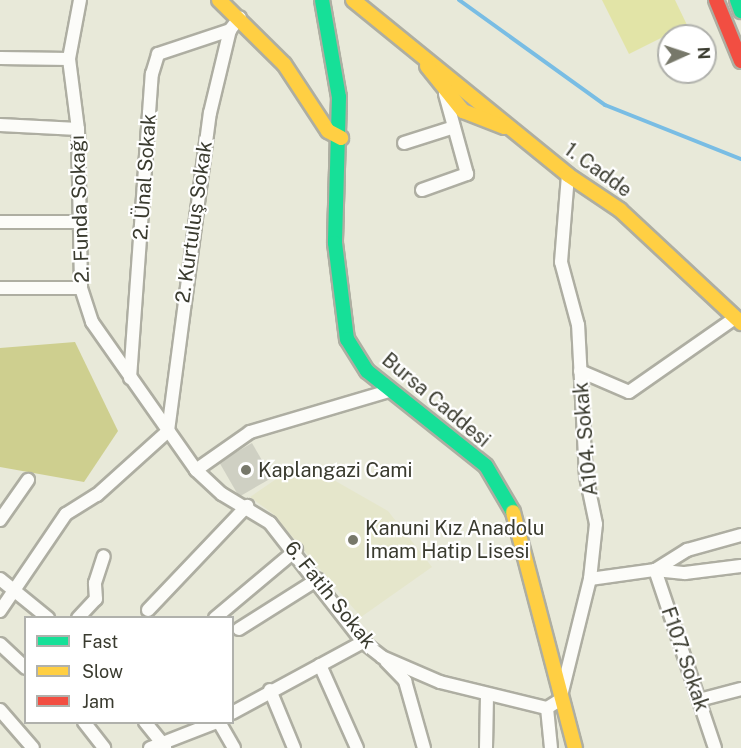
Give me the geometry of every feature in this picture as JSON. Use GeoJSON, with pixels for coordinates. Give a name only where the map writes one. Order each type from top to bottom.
{"type":"FeatureCollection","features":[{"type":"Feature","properties":{"kind":"main road"},"geometry":{"type":"LineString","coordinates":[[219,0],[240,16],[284,64],[328,131],[341,138]]}},
{"type":"Feature","properties":{"kind":"main road","name":"Bursa Caddesi"},"geometry":{"type":"LineString","coordinates":[[322,0],[339,97],[341,138],[335,243],[338,292],[347,339],[367,371],[389,391],[486,466],[502,489],[515,517],[560,700],[575,748]]}},
{"type":"Feature","properties":{"kind":"main road"},"geometry":{"type":"LineString","coordinates":[[353,0],[371,9],[423,60],[445,94],[463,111],[517,132]]}},
{"type":"Feature","properties":{"kind":"main road"},"geometry":{"type":"LineString","coordinates":[[716,0],[738,42],[741,61]]}},
{"type":"Feature","properties":{"kind":"main road"},"geometry":{"type":"LineString","coordinates":[[737,0],[741,11]]}},
{"type":"Feature","properties":{"kind":"main road","name":"1. Cadde"},"geometry":{"type":"LineString","coordinates":[[423,60],[517,132],[568,176],[620,210],[738,320]]}},
{"type":"Feature","properties":{"kind":"street","name":"2. Funda Sokağı"},"geometry":{"type":"LineString","coordinates":[[80,0],[69,59],[78,129],[81,288],[92,322],[168,431]]}},
{"type":"Feature","properties":{"kind":"street","name":"2. Kurtuluş Sokak"},"geometry":{"type":"LineString","coordinates":[[168,431],[189,244],[230,30],[240,16]]}},
{"type":"Feature","properties":{"kind":"street","name":"2. Ünal Sokak"},"geometry":{"type":"LineString","coordinates":[[130,378],[152,74],[158,54],[230,30]]}},
{"type":"Feature","properties":{"kind":"street"},"geometry":{"type":"LineString","coordinates":[[0,58],[69,59]]}},
{"type":"Feature","properties":{"kind":"street"},"geometry":{"type":"LineString","coordinates":[[422,190],[467,174],[445,94]]}},
{"type":"Feature","properties":{"kind":"street"},"geometry":{"type":"LineString","coordinates":[[0,124],[78,129]]}},
{"type":"Feature","properties":{"kind":"street"},"geometry":{"type":"LineString","coordinates":[[404,143],[454,127]]}},
{"type":"Feature","properties":{"kind":"street","name":"A104. Sokak"},"geometry":{"type":"LineString","coordinates":[[560,700],[590,579],[596,524],[586,476],[578,325],[561,262],[568,176]]}},
{"type":"Feature","properties":{"kind":"street"},"geometry":{"type":"LineString","coordinates":[[0,222],[80,222]]}},
{"type":"Feature","properties":{"kind":"street"},"geometry":{"type":"LineString","coordinates":[[0,288],[81,288]]}},
{"type":"Feature","properties":{"kind":"street"},"geometry":{"type":"LineString","coordinates":[[580,371],[629,392],[738,320]]}},
{"type":"Feature","properties":{"kind":"street"},"geometry":{"type":"LineString","coordinates":[[195,470],[250,432],[389,391]]}},
{"type":"Feature","properties":{"kind":"street"},"geometry":{"type":"LineString","coordinates":[[0,611],[66,514],[98,495],[168,431]]}},
{"type":"Feature","properties":{"kind":"street","name":"6. Fatih Sokak"},"geometry":{"type":"LineString","coordinates":[[168,431],[195,470],[222,494],[247,506],[296,550],[363,642],[382,657],[440,682],[547,708]]}},
{"type":"Feature","properties":{"kind":"street"},"geometry":{"type":"LineString","coordinates":[[0,520],[28,480]]}},
{"type":"Feature","properties":{"kind":"street"},"geometry":{"type":"LineString","coordinates":[[148,610],[247,506]]}},
{"type":"Feature","properties":{"kind":"street"},"geometry":{"type":"LineString","coordinates":[[655,570],[687,550],[741,535]]}},
{"type":"Feature","properties":{"kind":"street"},"geometry":{"type":"LineString","coordinates":[[217,616],[296,550]]}},
{"type":"Feature","properties":{"kind":"street"},"geometry":{"type":"LineString","coordinates":[[80,616],[96,599],[94,583],[104,556]]}},
{"type":"Feature","properties":{"kind":"street"},"geometry":{"type":"LineString","coordinates":[[590,579],[655,570],[685,573],[741,566]]}},
{"type":"Feature","properties":{"kind":"street","name":"F107. Sokak"},"geometry":{"type":"LineString","coordinates":[[655,570],[715,748]]}},
{"type":"Feature","properties":{"kind":"street"},"geometry":{"type":"LineString","coordinates":[[0,579],[46,616]]}},
{"type":"Feature","properties":{"kind":"street"},"geometry":{"type":"LineString","coordinates":[[239,629],[318,579]]}},
{"type":"Feature","properties":{"kind":"street"},"geometry":{"type":"LineString","coordinates":[[234,711],[363,642]]}},
{"type":"Feature","properties":{"kind":"street"},"geometry":{"type":"LineString","coordinates":[[0,644],[24,666]]}},
{"type":"Feature","properties":{"kind":"street"},"geometry":{"type":"LineString","coordinates":[[382,657],[405,681],[424,748]]}},
{"type":"Feature","properties":{"kind":"street"},"geometry":{"type":"LineString","coordinates":[[320,665],[357,748]]}},
{"type":"Feature","properties":{"kind":"street"},"geometry":{"type":"LineString","coordinates":[[699,700],[741,689]]}},
{"type":"Feature","properties":{"kind":"street"},"geometry":{"type":"LineString","coordinates":[[270,690],[294,748]]}},
{"type":"Feature","properties":{"kind":"street"},"geometry":{"type":"LineString","coordinates":[[486,748],[487,694]]}},
{"type":"Feature","properties":{"kind":"street"},"geometry":{"type":"LineString","coordinates":[[551,748],[547,708],[560,700]]}},
{"type":"Feature","properties":{"kind":"street"},"geometry":{"type":"LineString","coordinates":[[0,710],[33,748]]}},
{"type":"Feature","properties":{"kind":"street"},"geometry":{"type":"LineString","coordinates":[[85,724],[104,748]]}},
{"type":"Feature","properties":{"kind":"street"},"geometry":{"type":"LineString","coordinates":[[146,724],[164,745]]}},
{"type":"Feature","properties":{"kind":"street"},"geometry":{"type":"LineString","coordinates":[[150,748],[164,745],[216,724]]}},
{"type":"Feature","properties":{"kind":"street"},"geometry":{"type":"LineString","coordinates":[[219,724],[234,748]]}},
{"type":"Feature","properties":{"kind":"shaded area","name":"Kanuni Kız Anadolu İmam Hatip Lisesi"},"geometry":{"type":"Polygon","coordinates":[[[285,473],[325,475],[388,511],[432,567],[361,617],[272,513],[250,497],[285,473]]]}},
{"type":"Feature","properties":{"kind":"green space"},"geometry":{"type":"Polygon","coordinates":[[[602,0],[675,0],[687,24],[657,24],[657,40],[629,54],[602,0]]]}},
{"type":"Feature","properties":{"kind":"green space"},"geometry":{"type":"Polygon","coordinates":[[[75,342],[118,431],[84,482],[0,467],[0,348],[75,342]]]}},
{"type":"Feature","properties":{"kind":"building","name":"Kaplangazi Cami"},"geometry":{"type":"Polygon","coordinates":[[[252,443],[272,478],[239,497],[219,462],[252,443]]]}},
{"type":"Feature","properties":{"kind":"waterway"},"geometry":{"type":"LineString","coordinates":[[459,0],[605,105],[741,159]]}},
{"type":"Feature","properties":{"kind":"traffic: fast"},"geometry":{"type":"LineString","coordinates":[[322,0],[339,97],[335,243],[347,339],[367,371],[486,466],[513,512]]}},
{"type":"Feature","properties":{"kind":"traffic: fast"},"geometry":{"type":"LineString","coordinates":[[737,0],[741,11]]}},
{"type":"Feature","properties":{"kind":"traffic: slow"},"geometry":{"type":"LineString","coordinates":[[219,0],[284,64],[328,131],[341,138]]}},
{"type":"Feature","properties":{"kind":"traffic: slow"},"geometry":{"type":"LineString","coordinates":[[353,0],[568,175],[620,210],[741,323]]}},
{"type":"Feature","properties":{"kind":"traffic: slow"},"geometry":{"type":"LineString","coordinates":[[427,66],[463,111],[504,127]]}},
{"type":"Feature","properties":{"kind":"traffic: slow"},"geometry":{"type":"LineString","coordinates":[[513,512],[575,748]]}},
{"type":"Feature","properties":{"kind":"traffic: jam"},"geometry":{"type":"LineString","coordinates":[[716,0],[741,61]]}},
{"type":"Feature","properties":{"kind":"place","name":"Kaplangazi Cami"},"geometry":{"type":"Point","coordinates":[246,470]}},
{"type":"Feature","properties":{"kind":"place","name":"Kanuni Kız Anadolu İmam Hatip Lisesi"},"geometry":{"type":"Point","coordinates":[353,540]}}]}
